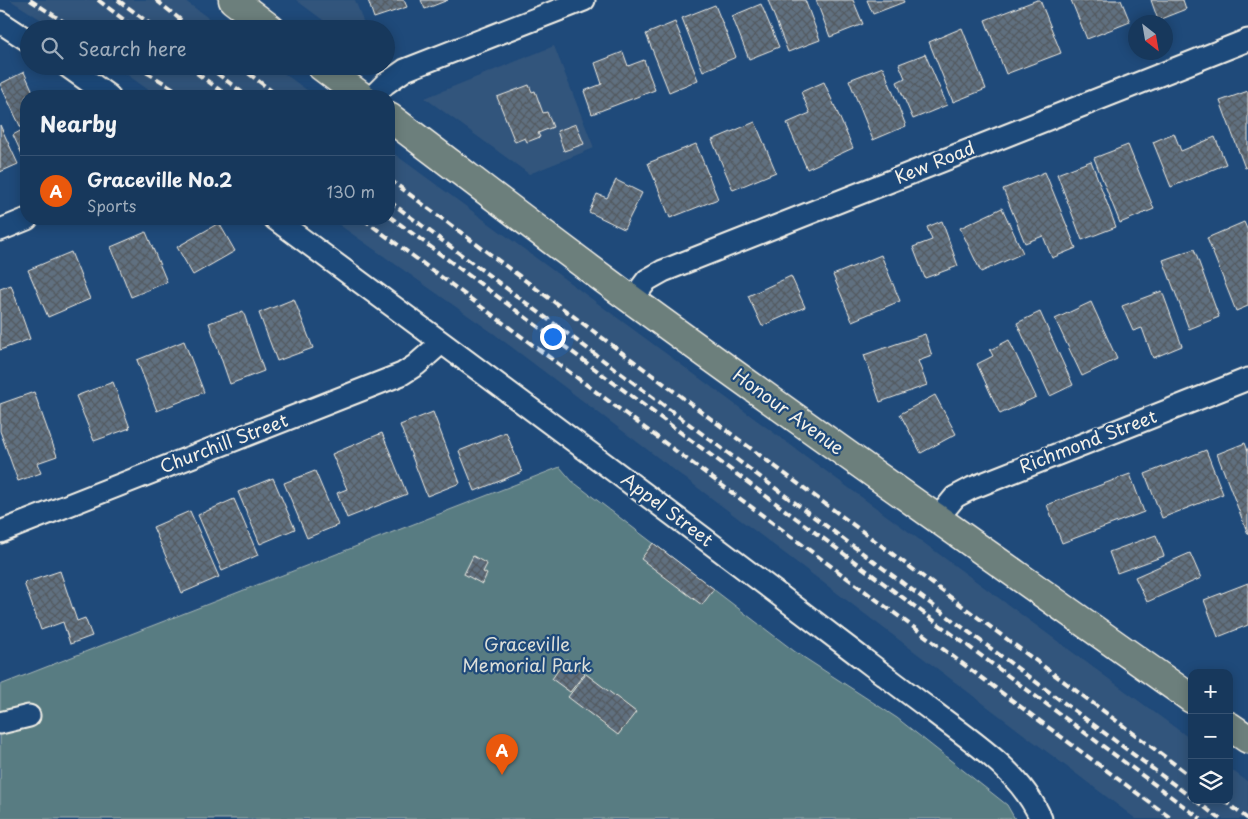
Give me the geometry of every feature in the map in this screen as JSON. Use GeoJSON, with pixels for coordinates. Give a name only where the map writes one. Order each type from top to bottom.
{"type":"FeatureCollection","features":[{"type":"Feature","properties":{"kind":"main road"},"geometry":{"type":"LineString","coordinates":[[233,0],[259,20]]}},
{"type":"Feature","properties":{"kind":"main road"},"geometry":{"type":"LineString","coordinates":[[333,75],[353,90]]}},
{"type":"Feature","properties":{"kind":"main road","name":"Honour Avenue"},"geometry":{"type":"LineString","coordinates":[[395,122],[632,300],[1188,696]]}},
{"type":"Feature","properties":{"kind":"main road"},"geometry":{"type":"LineString","coordinates":[[1233,729],[1248,740]]}},
{"type":"Feature","properties":{"kind":"street"},"geometry":{"type":"LineString","coordinates":[[379,90],[405,70],[584,0]]}},
{"type":"Feature","properties":{"kind":"street"},"geometry":{"type":"LineString","coordinates":[[0,22],[20,35]]}},
{"type":"Feature","properties":{"kind":"street","name":"Kew Road"},"geometry":{"type":"LineString","coordinates":[[632,300],[648,280],[662,271],[1248,40]]}},
{"type":"Feature","properties":{"kind":"street"},"geometry":{"type":"LineString","coordinates":[[80,75],[101,90]]}},
{"type":"Feature","properties":{"kind":"street"},"geometry":{"type":"LineString","coordinates":[[0,230],[20,222]]}},
{"type":"Feature","properties":{"kind":"street","name":"Appel Street"},"geometry":{"type":"LineString","coordinates":[[284,225],[669,511],[977,747],[1018,782],[1033,803],[1041,819]]}},
{"type":"Feature","properties":{"kind":"street","name":"Churchill Street"},"geometry":{"type":"LineString","coordinates":[[0,532],[402,374],[416,365],[441,342]]}},
{"type":"Feature","properties":{"kind":"street","name":"Richmond Street"},"geometry":{"type":"LineString","coordinates":[[937,519],[955,497],[972,488],[1248,379]]}},
{"type":"Feature","properties":{"kind":"street"},"geometry":{"type":"LineString","coordinates":[[0,723],[30,716]]}},
{"type":"Feature","properties":{"kind":"shaded area"},"geometry":{"type":"Polygon","coordinates":[[[10,0],[184,0],[211,20],[42,20],[10,0]]]}},
{"type":"Feature","properties":{"kind":"shaded area"},"geometry":{"type":"Polygon","coordinates":[[[296,0],[355,0],[363,20],[323,20],[296,0]]]}},
{"type":"Feature","properties":{"kind":"shaded area"},"geometry":{"type":"Polygon","coordinates":[[[554,46],[594,148],[529,174],[425,98],[554,46]]]}},
{"type":"Feature","properties":{"kind":"shaded area"},"geometry":{"type":"Polygon","coordinates":[[[128,75],[286,75],[307,90],[149,90],[128,75]]]}},
{"type":"Feature","properties":{"kind":"shaded area"},"geometry":{"type":"Polygon","coordinates":[[[395,154],[1188,737],[1188,804],[1233,804],[1233,771],[1248,782],[1248,819],[1136,819],[493,333],[340,225],[395,225],[395,154]]]}},
{"type":"Feature","properties":{"kind":"green space","name":"Graceville Memorial Park"},"geometry":{"type":"Polygon","coordinates":[[[560,467],[572,481],[794,651],[897,718],[1007,805],[1015,819],[0,819],[0,685],[560,467]]]}},
{"type":"Feature","properties":{"kind":"building"},"geometry":{"type":"Polygon","coordinates":[[[368,0],[404,0],[407,7],[374,18],[368,0]]]}},
{"type":"Feature","properties":{"kind":"building"},"geometry":{"type":"Polygon","coordinates":[[[421,0],[448,0],[425,9],[421,0]]]}},
{"type":"Feature","properties":{"kind":"building"},"geometry":{"type":"Polygon","coordinates":[[[768,0],[805,0],[820,40],[788,52],[768,0]]]}},
{"type":"Feature","properties":{"kind":"building"},"geometry":{"type":"Polygon","coordinates":[[[816,0],[853,0],[863,24],[830,37],[816,0]]]}},
{"type":"Feature","properties":{"kind":"building"},"geometry":{"type":"Polygon","coordinates":[[[867,0],[903,0],[904,2],[873,14],[867,0]]]}},
{"type":"Feature","properties":{"kind":"building"},"geometry":{"type":"Polygon","coordinates":[[[1040,0],[1061,53],[1006,74],[985,20],[1040,0]]]}},
{"type":"Feature","properties":{"kind":"building"},"geometry":{"type":"Polygon","coordinates":[[[1071,0],[1121,0],[1128,17],[1128,23],[1087,39],[1071,0]]]}},
{"type":"Feature","properties":{"kind":"building"},"geometry":{"type":"Polygon","coordinates":[[[1151,0],[1183,0],[1186,9],[1171,15],[1156,15],[1151,0]]]}},
{"type":"Feature","properties":{"kind":"building"},"geometry":{"type":"Polygon","coordinates":[[[761,4],[779,47],[749,59],[732,16],[761,4]]]}},
{"type":"Feature","properties":{"kind":"building"},"geometry":{"type":"Polygon","coordinates":[[[715,5],[736,57],[703,71],[682,18],[715,5]]]}},
{"type":"Feature","properties":{"kind":"building"},"geometry":{"type":"Polygon","coordinates":[[[675,22],[698,80],[669,92],[646,34],[675,22]]]}},
{"type":"Feature","properties":{"kind":"building"},"geometry":{"type":"Polygon","coordinates":[[[962,28],[986,89],[953,102],[929,42],[962,28]]]}},
{"type":"Feature","properties":{"kind":"building"},"geometry":{"type":"Polygon","coordinates":[[[623,52],[628,66],[644,60],[655,90],[592,114],[584,91],[602,84],[595,63],[623,52]]]}},
{"type":"Feature","properties":{"kind":"building"},"geometry":{"type":"Polygon","coordinates":[[[925,54],[947,105],[913,119],[897,82],[905,78],[899,64],[925,54]]]}},
{"type":"Feature","properties":{"kind":"building"},"geometry":{"type":"Polygon","coordinates":[[[883,67],[906,126],[873,140],[849,80],[883,67]]]}},
{"type":"Feature","properties":{"kind":"building"},"geometry":{"type":"Polygon","coordinates":[[[20,74],[25,75],[32,90],[20,90],[20,126],[0,84],[20,74]]]}},
{"type":"Feature","properties":{"kind":"building"},"geometry":{"type":"Polygon","coordinates":[[[824,82],[853,148],[807,169],[787,123],[810,113],[801,92],[824,82]]]}},
{"type":"Feature","properties":{"kind":"building"},"geometry":{"type":"Polygon","coordinates":[[[529,85],[532,92],[535,91],[543,113],[547,112],[553,127],[538,133],[540,137],[527,142],[525,138],[515,142],[497,97],[529,85]]]}},
{"type":"Feature","properties":{"kind":"building"},"geometry":{"type":"Polygon","coordinates":[[[1248,91],[1248,167],[1245,168],[1220,101],[1248,91]]]}},
{"type":"Feature","properties":{"kind":"building"},"geometry":{"type":"Polygon","coordinates":[[[755,122],[776,172],[733,190],[712,140],[755,122]]]}},
{"type":"Feature","properties":{"kind":"building"},"geometry":{"type":"Polygon","coordinates":[[[576,124],[584,144],[564,151],[557,131],[576,124]]]}},
{"type":"Feature","properties":{"kind":"building"},"geometry":{"type":"Polygon","coordinates":[[[0,125],[18,164],[0,172],[0,125]]]}},
{"type":"Feature","properties":{"kind":"building"},"geometry":{"type":"Polygon","coordinates":[[[20,131],[20,150],[13,135],[20,131]]]}},
{"type":"Feature","properties":{"kind":"building"},"geometry":{"type":"Polygon","coordinates":[[[1174,133],[1181,151],[1215,137],[1226,164],[1171,187],[1153,142],[1174,133]]]}},
{"type":"Feature","properties":{"kind":"building"},"geometry":{"type":"Polygon","coordinates":[[[696,144],[718,199],[670,218],[648,163],[696,144]]]}},
{"type":"Feature","properties":{"kind":"building"},"geometry":{"type":"Polygon","coordinates":[[[1128,145],[1154,209],[1120,223],[1094,158],[1128,145]]]}},
{"type":"Feature","properties":{"kind":"building"},"geometry":{"type":"Polygon","coordinates":[[[1091,161],[1116,227],[1082,240],[1057,174],[1091,161]]]}},
{"type":"Feature","properties":{"kind":"building"},"geometry":{"type":"Polygon","coordinates":[[[1045,172],[1076,248],[1052,258],[1043,236],[1025,243],[1003,189],[1045,172]]]}},
{"type":"Feature","properties":{"kind":"building"},"geometry":{"type":"Polygon","coordinates":[[[616,180],[642,193],[624,229],[589,212],[597,194],[607,198],[616,180]]]}},
{"type":"Feature","properties":{"kind":"building"},"geometry":{"type":"Polygon","coordinates":[[[1002,208],[1023,253],[981,272],[960,228],[1002,208]]]}},
{"type":"Feature","properties":{"kind":"building"},"geometry":{"type":"Polygon","coordinates":[[[942,221],[958,266],[925,278],[913,247],[932,240],[927,227],[942,221]]]}},
{"type":"Feature","properties":{"kind":"building"},"geometry":{"type":"Polygon","coordinates":[[[1244,222],[1248,231],[1248,306],[1236,311],[1207,238],[1244,222]]]}},
{"type":"Feature","properties":{"kind":"building"},"geometry":{"type":"Polygon","coordinates":[[[216,225],[220,225],[235,251],[193,275],[177,247],[216,225]]]}},
{"type":"Feature","properties":{"kind":"building"},"geometry":{"type":"Polygon","coordinates":[[[146,232],[167,282],[131,297],[111,247],[146,232]]]}},
{"type":"Feature","properties":{"kind":"building"},"geometry":{"type":"Polygon","coordinates":[[[1194,249],[1219,317],[1189,329],[1163,260],[1194,249]]]}},
{"type":"Feature","properties":{"kind":"building"},"geometry":{"type":"Polygon","coordinates":[[[71,252],[90,299],[48,317],[28,270],[71,252]]]}},
{"type":"Feature","properties":{"kind":"building"},"geometry":{"type":"Polygon","coordinates":[[[881,255],[900,301],[852,321],[833,275],[881,255]]]}},
{"type":"Feature","properties":{"kind":"building"},"geometry":{"type":"Polygon","coordinates":[[[791,276],[805,307],[762,326],[748,296],[791,276]]]}},
{"type":"Feature","properties":{"kind":"building"},"geometry":{"type":"Polygon","coordinates":[[[11,285],[30,339],[0,350],[0,289],[11,285]]]}},
{"type":"Feature","properties":{"kind":"building"},"geometry":{"type":"Polygon","coordinates":[[[1162,291],[1182,346],[1153,358],[1142,328],[1133,331],[1122,306],[1162,291]]]}},
{"type":"Feature","properties":{"kind":"building"},"geometry":{"type":"Polygon","coordinates":[[[294,299],[313,348],[277,361],[259,313],[294,299]]]}},
{"type":"Feature","properties":{"kind":"building"},"geometry":{"type":"Polygon","coordinates":[[[1091,302],[1117,359],[1082,376],[1055,319],[1091,302]]]}},
{"type":"Feature","properties":{"kind":"building"},"geometry":{"type":"Polygon","coordinates":[[[243,311],[264,371],[230,384],[209,323],[243,311]]]}},
{"type":"Feature","properties":{"kind":"building"},"geometry":{"type":"Polygon","coordinates":[[[1040,312],[1073,385],[1050,396],[1017,323],[1040,312]]]}},
{"type":"Feature","properties":{"kind":"building"},"geometry":{"type":"Polygon","coordinates":[[[925,334],[932,356],[918,361],[927,385],[880,402],[864,355],[925,334]]]}},
{"type":"Feature","properties":{"kind":"building"},"geometry":{"type":"Polygon","coordinates":[[[1009,340],[1036,397],[1000,414],[977,364],[993,356],[990,350],[1009,340]]]}},
{"type":"Feature","properties":{"kind":"building"},"geometry":{"type":"Polygon","coordinates":[[[184,341],[204,392],[157,411],[137,360],[184,341]]]}},
{"type":"Feature","properties":{"kind":"building"},"geometry":{"type":"Polygon","coordinates":[[[113,382],[130,428],[94,441],[76,396],[113,382]]]}},
{"type":"Feature","properties":{"kind":"building"},"geometry":{"type":"Polygon","coordinates":[[[34,392],[57,456],[37,463],[41,473],[18,481],[0,431],[0,404],[34,392]]]}},
{"type":"Feature","properties":{"kind":"building"},"geometry":{"type":"Polygon","coordinates":[[[935,395],[956,434],[921,453],[900,414],[935,395]]]}},
{"type":"Feature","properties":{"kind":"building"},"geometry":{"type":"Polygon","coordinates":[[[433,412],[460,483],[427,496],[400,425],[433,412]]]}},
{"type":"Feature","properties":{"kind":"building"},"geometry":{"type":"Polygon","coordinates":[[[506,432],[522,472],[475,491],[459,451],[506,432]]]}},
{"type":"Feature","properties":{"kind":"building"},"geometry":{"type":"Polygon","coordinates":[[[382,433],[407,494],[347,518],[337,493],[347,489],[332,454],[382,433]]]}},
{"type":"Feature","properties":{"kind":"building"},"geometry":{"type":"Polygon","coordinates":[[[1245,443],[1248,451],[1248,534],[1217,454],[1245,443]]]}},
{"type":"Feature","properties":{"kind":"building"},"geometry":{"type":"Polygon","coordinates":[[[1206,450],[1223,494],[1162,518],[1145,474],[1206,450]]]}},
{"type":"Feature","properties":{"kind":"building"},"geometry":{"type":"Polygon","coordinates":[[[315,471],[338,525],[307,538],[284,483],[315,471]]]}},
{"type":"Feature","properties":{"kind":"building"},"geometry":{"type":"Polygon","coordinates":[[[1130,474],[1144,512],[1062,543],[1047,505],[1130,474]]]}},
{"type":"Feature","properties":{"kind":"building"},"geometry":{"type":"Polygon","coordinates":[[[273,478],[295,529],[260,544],[238,492],[273,478]]]}},
{"type":"Feature","properties":{"kind":"building"},"geometry":{"type":"Polygon","coordinates":[[[234,499],[258,555],[222,571],[198,515],[234,499]]]}},
{"type":"Feature","properties":{"kind":"building"},"geometry":{"type":"Polygon","coordinates":[[[190,511],[219,577],[182,593],[153,527],[190,511]]]}},
{"type":"Feature","properties":{"kind":"building"},"geometry":{"type":"Polygon","coordinates":[[[1156,535],[1164,556],[1117,573],[1109,552],[1156,535]]]}},
{"type":"Feature","properties":{"kind":"building"},"geometry":{"type":"Polygon","coordinates":[[[653,543],[714,589],[702,605],[641,559],[653,543]]]}},
{"type":"Feature","properties":{"kind":"building"},"geometry":{"type":"Polygon","coordinates":[[[1190,553],[1201,578],[1147,602],[1135,577],[1190,553]]]}},
{"type":"Feature","properties":{"kind":"building"},"geometry":{"type":"Polygon","coordinates":[[[473,556],[487,564],[483,572],[487,574],[482,584],[464,574],[473,556]]]}},
{"type":"Feature","properties":{"kind":"building"},"geometry":{"type":"Polygon","coordinates":[[[60,571],[77,621],[85,618],[92,636],[70,644],[63,622],[41,630],[24,583],[60,571]]]}},
{"type":"Feature","properties":{"kind":"building"},"geometry":{"type":"Polygon","coordinates":[[[1248,583],[1248,625],[1218,637],[1204,600],[1248,583]]]}},
{"type":"Feature","properties":{"kind":"building"},"geometry":{"type":"Polygon","coordinates":[[[566,659],[585,673],[570,692],[552,679],[566,659]]]}},
{"type":"Feature","properties":{"kind":"building"},"geometry":{"type":"Polygon","coordinates":[[[586,674],[636,712],[618,735],[568,697],[586,674]]]}},
{"type":"Feature","properties":{"kind":"railway"},"geometry":{"type":"LineString","coordinates":[[30,0],[61,20]]}},
{"type":"Feature","properties":{"kind":"railway"},"geometry":{"type":"LineString","coordinates":[[98,0],[124,20]]}},
{"type":"Feature","properties":{"kind":"railway"},"geometry":{"type":"LineString","coordinates":[[118,0],[145,20]]}},
{"type":"Feature","properties":{"kind":"railway"},"geometry":{"type":"LineString","coordinates":[[156,0],[181,20]]}},
{"type":"Feature","properties":{"kind":"railway"},"geometry":{"type":"LineString","coordinates":[[151,75],[176,90]]}},
{"type":"Feature","properties":{"kind":"railway"},"geometry":{"type":"LineString","coordinates":[[199,75],[220,90]]}},
{"type":"Feature","properties":{"kind":"railway"},"geometry":{"type":"LineString","coordinates":[[219,75],[239,90]]}},
{"type":"Feature","properties":{"kind":"railway"},"geometry":{"type":"LineString","coordinates":[[251,75],[270,90]]}},
{"type":"Feature","properties":{"kind":"railway"},"geometry":{"type":"LineString","coordinates":[[395,183],[1188,774]]}},
{"type":"Feature","properties":{"kind":"railway"},"geometry":{"type":"LineString","coordinates":[[395,205],[1188,795]]}},
{"type":"Feature","properties":{"kind":"railway"},"geometry":{"type":"LineString","coordinates":[[395,220],[1201,819]]}},
{"type":"Feature","properties":{"kind":"railway"},"geometry":{"type":"LineString","coordinates":[[371,225],[1172,819]]}},
{"type":"Feature","properties":{"kind":"railway"},"geometry":{"type":"LineString","coordinates":[[1200,804],[1220,819]]}},
{"type":"Feature","properties":{"kind":"railway"},"geometry":{"type":"LineString","coordinates":[[1228,804],[1248,819]]}},
{"type":"Feature","properties":{"kind":"place","name":"Graceville No.2"},"geometry":{"type":"Point","coordinates":[502,775]}}]}
